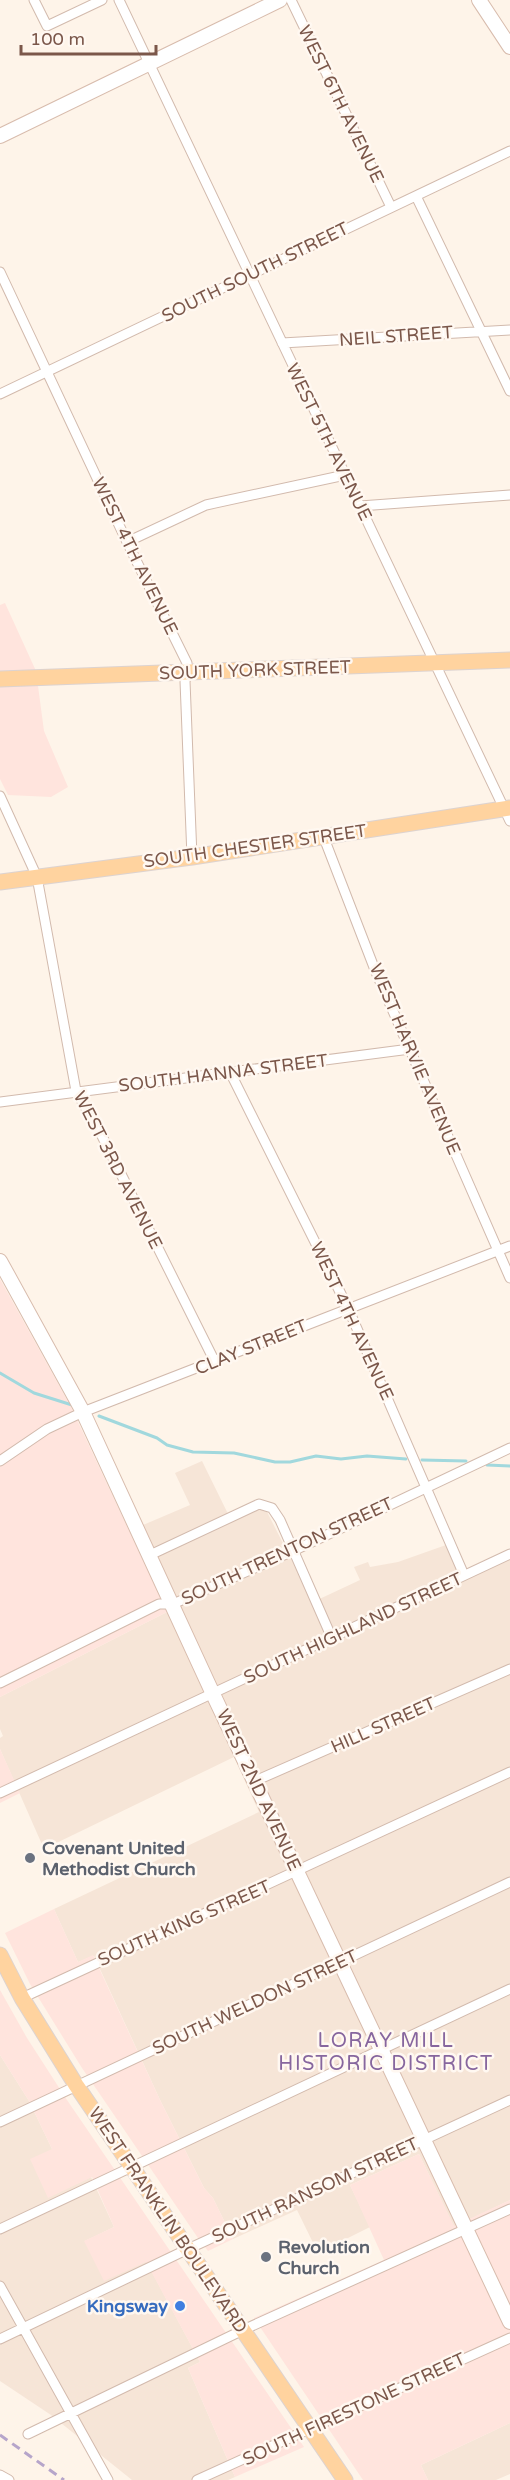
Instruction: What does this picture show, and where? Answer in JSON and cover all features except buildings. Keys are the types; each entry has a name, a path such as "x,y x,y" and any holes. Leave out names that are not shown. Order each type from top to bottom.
{"main road":[{"name":"SOUTH YORK STREET","path":"0,679 510,660"},
{"name":"SOUTH CHESTER STREET","path":"0,882 508,813"},
{"name":"WEST FRANKLIN BOULEVARD","path":"0,1955 22,1998 76,2085 345,2480"}],"street":[{"path":"34,0 46,26 102,0"},
{"name":"WEST 5TH AVENUE","path":"119,0 508,813"},
{"path":"0,136 280,0"},
{"name":"WEST 6TH AVENUE","path":"291,0 391,207"},
{"path":"479,0 510,47"},
{"name":"SOUTH SOUTH STREET","path":"0,394 510,151"},
{"path":"416,196 510,391"},
{"name":"WEST 4TH AVENUE","path":"0,272 127,542 187,663 188,673 185,681 192,857"},
{"name":"NEIL STREET","path":"282,343 510,330"},
{"path":"127,542 206,505 345,475"},
{"path":"360,506 510,495"},
{"name":"WEST 3RD AVENUE","path":"0,796 37,877 76,1091 102,1136 214,1362"},
{"name":"WEST HARVIE AVENUE","path":"324,838 375,969 510,1278"},
{"name":"SOUTH HANNA STREET","path":"0,1102 410,1049"},
{"name":"WEST 4TH AVENUE","path":"230,1072 348,1308 464,1575"},
{"name":"CLAY STREET","path":"0,1461 39,1434 83,1412 510,1246"},
{"name":"WEST 2ND AVENUE","path":"0,1261 83,1412 213,1694 510,2322"},
{"name":"SOUTH TRENTON STREET","path":"0,1683 159,1604 173,1604 293,1551 510,1448"},
{"path":"150,1555 259,1504 272,1508 280,1520 331,1636"},
{"name":"SOUTH HIGHLAND STREET","path":"0,1793 510,1554"},
{"name":"HILL STREET","path":"255,1781 510,1669"},
{"name":"SOUTH KING STREET","path":"22,1998 510,1772"},
{"name":"SOUTH WELDON STREET","path":"0,2122 510,1882"},
{"path":"0,2229 510,1989"},
{"name":"SOUTH RANSOM STREET","path":"0,2339 510,2100"},
{"path":"28,2434 243,2330 510,2209"},
{"path":"0,2286 108,2480"},
{"name":"SOUTH FIRESTONE STREET","path":"197,2480 510,2338"},
{"path":"0,2475 9,2480"}],"shaded area":[{"path":"5,603 36,671 44,731 68,787 51,797 8,795 0,779 0,605"},
{"path":"0,1279 71,1407 167,1612 0,1697"},
{"path":"202,1461 231,1520 265,1508 313,1602 360,1580 354,1567 368,1562 370,1567 398,1562 446,1545 463,1581 510,1559 510,2200 454,2227 419,2154 350,2185 370,2227 318,2253 297,2210 233,2239 213,2198 204,2188 161,2102 94,1956 78,1962 54,1909 259,1812 234,1757 44,1849 0,1749 0,1738 3,1736 0,1729 0,1697 167,1612 129,1531 190,1505 175,1473"},
{"path":"0,1749 20,1793 0,1803"},
{"path":"54,1909 78,1962 93,1955 161,2102 204,2188 213,2198 233,2239 208,2251 82,2068 30,1984 5,1933"},
{"path":"0,1990 27,2038 67,2100 304,2447 235,2477 188,2368 200,2362 146,2262 104,2281 84,2241 114,2227 92,2177 48,2198 30,2159 52,2149 29,2101 0,2055"},
{"path":"0,2055 29,2101 52,2149 48,2197 91,2177 114,2227 85,2241 146,2261 200,2362 188,2368 235,2477 228,2480 132,2480 51,2415 0,2381"},
{"path":"419,2154 454,2226 510,2200 510,2423 421,2465 428,2480 363,2480 254,2318 384,2260 350,2185"},
{"path":"510,2423 510,2474 496,2480 428,2480 421,2465"}],"waterway":[{"path":"0,1373 34,1393 72,1405"},
{"path":"99,1416 157,1438 167,1445 193,1452 234,1453 275,1462 290,1462 316,1456 341,1459 367,1456 406,1459"},
{"path":"422,1460 466,1461"},
{"path":"487,1465 510,1466"}],"railway":[{"path":"0,2435 64,2480"}],"place":[{"name":"Covenant United Methodist Church","path":"30,1858"},
{"name":"Revolution Church","path":"266,2257"},
{"name":"Kingsway","path":"180,2306"}],"district":[{"name":"LORAY MILL HISTORIC DISTRICT","path":"386,2052"}]}
